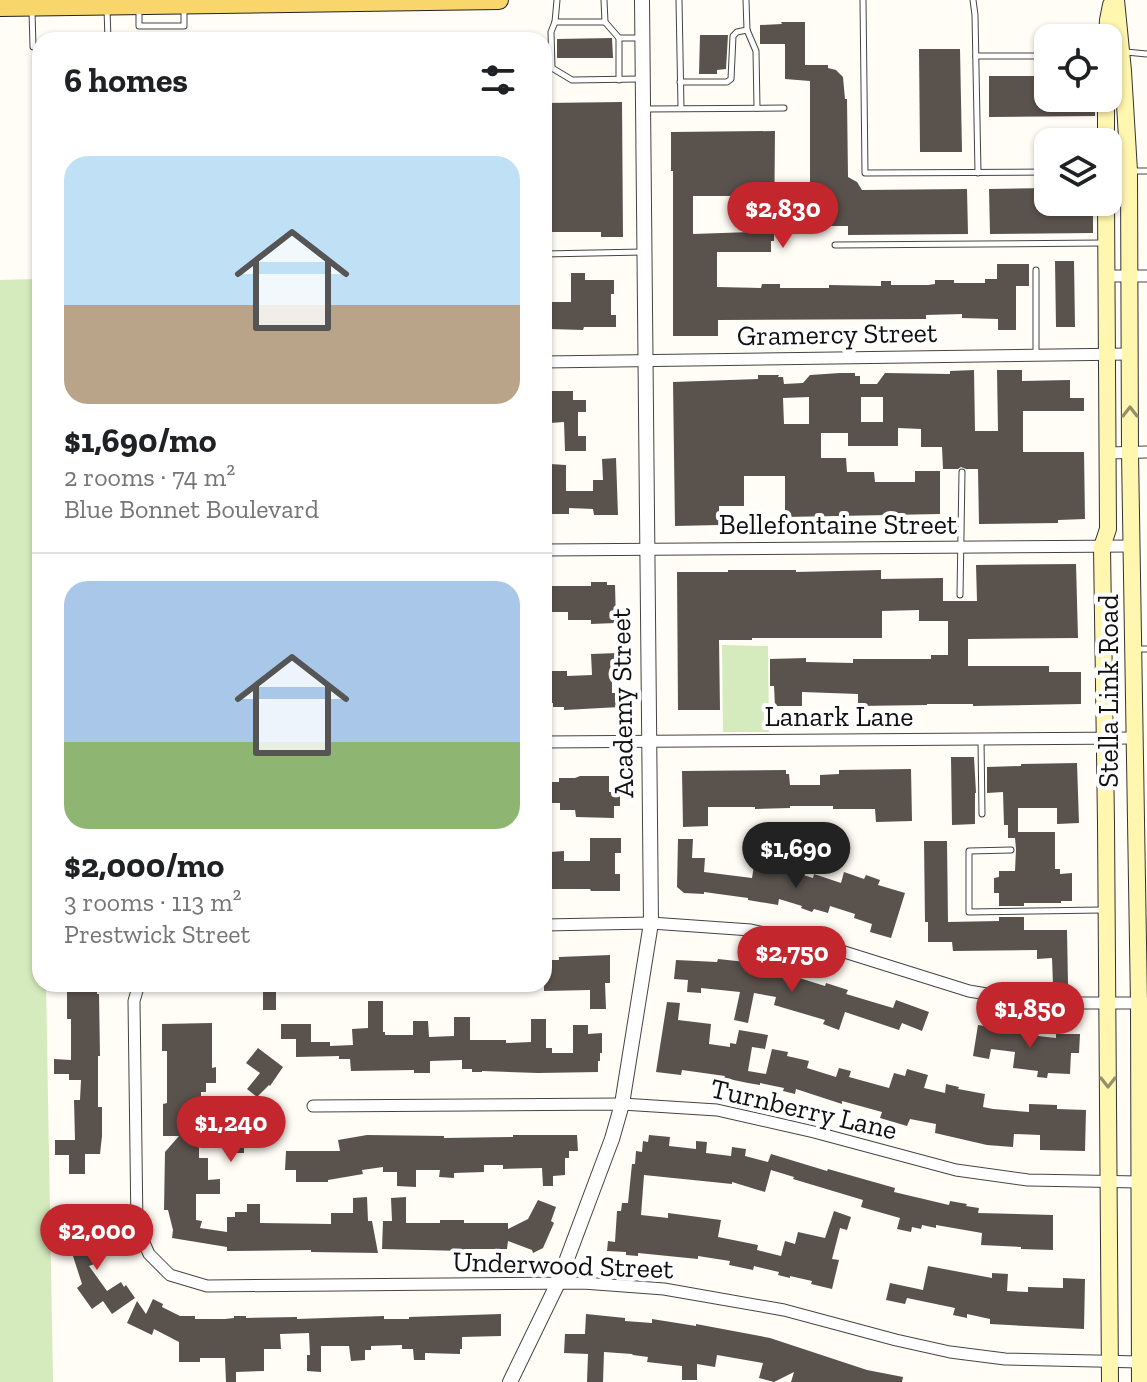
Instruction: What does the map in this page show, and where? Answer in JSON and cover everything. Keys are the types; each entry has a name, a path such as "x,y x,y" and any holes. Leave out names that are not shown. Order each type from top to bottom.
{"main road":[{"path":"0,7 32,3 139,5 499,0"},
{"name":"Stella Link Road","path":"1108,24 1114,0"},
{"name":"Stella Link Road","path":"1114,0 1117,24"},
{"name":"Stella Link Road","path":"1122,67 1129,171 1130,354 1139,452 1133,546 1141,649 1135,738 1136,910 1143,1004 1144,1182 1140,1382"},
{"path":"1122,171 1129,171"},
{"name":"Stella Link Road","path":"1106,216 1108,529 1102,547 1110,1382"},
{"path":"1106,823 1136,823"},
{"path":"1107,856 1136,856"},
{"path":"1107,910 1136,910"}],"street":[{"name":"Academy Street","path":"510,1382 558,1283 601,1170 622,1104 651,923 642,0"},
{"path":"1107,276 1147,276"},
{"name":"Gramercy Street","path":"552,362 1130,354"},
{"path":"1108,453 1139,452"},
{"name":"Bellefontaine Street","path":"552,550 1133,546"},
{"name":"Lanark Lane","path":"552,742 1135,738"},
{"path":"552,925 651,923 751,930 838,950 969,991 1040,1003 1143,1004"},
{"name":"Underwood Street","path":"137,992 134,1001 137,1227 149,1254 170,1275 207,1286 583,1283 664,1289 784,1310 950,1352 1005,1359 1140,1362"},
{"name":"Turnberry Lane","path":"313,1106 622,1104 717,1110 956,1170 1028,1180 1144,1182"}],"lane":[{"path":"551,32 557,0"},
{"path":"604,0 605,22 619,38 619,80"},
{"path":"679,0 681,108"},
{"path":"746,0 747,30 756,51 757,108"},
{"path":"863,0 865,173 1034,172"},
{"path":"973,0 978,173"},
{"path":"32,3 33,32"},
{"path":"107,5 108,32"},
{"path":"555,22 605,22"},
{"path":"680,82 727,82 731,79 733,36 747,30"},
{"path":"619,38 643,38"},
{"path":"1122,52 1147,54"},
{"path":"976,56 1034,56"},
{"path":"552,68 572,80 644,79"},
{"path":"643,109 784,108"},
{"path":"1129,171 1147,171"},
{"path":"835,245 1107,243"},
{"path":"552,254 644,252"},
{"path":"1036,270 1036,355"},
{"path":"960,595 962,472"},
{"path":"981,739 982,814"},
{"path":"1011,850 969,851 969,912 1107,910"}],"green space":[{"path":"32,279 32,992 46,992 53,1382 0,1382 0,280"},
{"path":"722,645 768,646 769,732 723,732"}],"building":[{"path":"805,22 805,65 828,65 843,77 847,99 848,177 857,182 862,190 967,189 968,234 848,235 848,226 810,226 810,81 785,79 785,44 760,44 760,25"},
{"path":"700,35 728,35 726,69 717,70 717,74 699,74"},
{"path":"612,38 613,58 557,58 557,39"},
{"path":"919,49 960,49 962,152 920,152"},
{"path":"989,76 1034,76 1034,112 1095,112 1095,116 989,117"},
{"path":"622,102 623,237 601,237 601,232 552,232 552,103"},
{"path":"775,131 774,241 771,241 771,252 717,252 717,287 761,288 762,284 780,284 780,288 829,288 829,285 881,286 881,281 891,281 891,285 928,285 935,284 935,280 985,283 985,279 997,279 997,264 1029,264 1029,286 1016,286 1016,330 998,330 998,319 962,318 962,314 926,315 926,319 718,320 718,336 673,336 671,132","holes":["693,196 751,196 751,232 693,234"]},
{"path":"1034,188 1034,216 1093,216 1093,233 990,234 989,189"},
{"path":"1055,261 1074,261 1075,327 1056,327"},
{"path":"571,273 585,273 585,280 614,280 611,315 616,315 616,327 552,329 552,302 571,302"},
{"path":"974,370 975,431 998,431 997,370 1022,370 1022,381 1070,380 1070,398 1084,398 1084,411 1023,411 1023,452 1084,452 1085,519 1058,520 1058,523 979,524 978,469 943,469 942,447 921,447 921,429 898,428 898,446 848,446 848,433 821,433 821,458 846,458 847,472 874,472 875,482 915,482 915,471 940,471 940,514 785,517 785,476 744,476 744,506 719,506 719,525 675,526 673,382 758,379 758,375 779,375 783,377 784,384 803,383 810,375 855,373 855,376 860,376 860,384 877,384 885,373 950,374 950,371","holes":["809,397 809,424 784,424 783,398","861,397 883,397 883,422 861,422"]},
{"path":"552,391 573,391 573,400 586,400 586,412 578,412 578,436 586,436 586,451 565,451 564,422 552,423"},
{"path":"616,458 618,515 594,515 593,509 569,508 569,514 552,514 552,464 566,465 566,491 593,491 593,480 603,480 602,459"},
{"path":"1076,564 1078,638 968,639 968,666 1049,666 1049,672 1081,672 1081,704 858,706 858,694 802,692 802,706 775,706 774,686 770,686 770,659 806,658 806,662 853,663 853,659 931,659 931,655 948,655 948,621 919,621 919,610 882,611 882,638 719,640 720,710 678,710 677,572 881,570 881,579 943,578 943,601 977,601 976,565"},
{"path":"591,582 615,585 616,623 591,624 591,620 568,620 568,612 552,612 552,586 591,586"},
{"path":"618,653 618,667 612,667 612,693 620,693 620,707 564,710 564,707 553,707 552,671 567,671 567,676 592,675 591,654"},
{"path":"951,757 974,757 975,824 952,825"},
{"path":"1077,763 1079,823 1057,824 1057,808 1018,808 1018,832 1055,832 1055,869 1060,869 1060,874 1072,873 1072,901 999,906 999,893 994,893 994,878 999,877 999,871 1015,871 1016,849 1015,838 1008,838 1008,825 1004,825 1003,792 987,793 987,767"},
{"path":"911,769 912,821 876,822 875,809 833,809 833,806 708,807 708,826 683,827 682,771 786,770 790,785 820,785 820,775 839,774 839,770"},
{"path":"609,776 609,792 620,792 620,806 614,806 614,818 576,817 575,810 560,810 560,803 552,803 552,782 559,782 559,778"},
{"path":"590,838 621,838 621,853 615,853 615,874 620,874 620,891 552,889 552,852 564,851 564,861 590,861"},
{"path":"678,839 693,839 692,858 705,858 704,872 752,878 754,866 813,878 814,874 841,883 844,872 864,879 866,875 880,880 878,885 905,893 891,938 870,932 872,924 854,918 855,914 830,906 828,913 814,909 812,912 779,899 778,905 704,892 684,893 677,887"},
{"path":"924,841 947,841 948,922 1024,917 1024,930 1067,930 1068,984 1053,985 1052,958 1037,959 1037,950 953,951 952,942 928,942"},
{"path":"610,955 610,983 605,983 606,1009 590,1009 590,990 552,991 552,960 559,960 559,957"},
{"path":"718,959 765,964 764,969 794,974 825,986 826,983 848,990 846,994 893,1008 896,1000 929,1012 922,1031 902,1023 899,1030 845,1012 839,1030 823,1024 825,1020 774,1005 776,997 754,993 748,1023 734,1020 740,992 701,988 701,993 687,992 688,980 674,979 676,960 717,962"},
{"path":"67,992 99,994 98,1107 102,1107 102,1136 100,1154 85,1154 85,1174 69,1174 69,1155 55,1155 55,1140 75,1140 74,1100 80,1100 81,1080 69,1080 69,1074 54,1074 54,1059 71,1060 71,1019 67,1019"},
{"path":"263,992 276,992 276,1010 263,1010"},
{"path":"368,1001 383,1001 385,1035 413,1035 413,1021 428,1021 429,1037 454,1036 454,1017 470,1017 470,1040 531,1042 531,1019 546,1019 546,1048 552,1048 552,1053 573,1053 573,1025 588,1025 588,1034 602,1033 598,1072 472,1072 472,1069 462,1069 462,1060 430,1061 430,1073 414,1073 414,1070 351,1071 350,1059 339,1059 339,1056 296,1057 296,1039 281,1039 281,1024 311,1024 311,1042 330,1042 330,1046 353,1045 352,1029 368,1028"},
{"path":"667,1002 680,1003 678,1020 711,1024 709,1044 730,1047 730,1043 736,1044 739,1030 768,1035 765,1049 752,1047 748,1071 766,1074 772,1049 809,1061 807,1068 836,1077 839,1068 851,1071 849,1077 889,1088 894,1073 905,1076 907,1069 928,1075 924,1088 945,1093 946,1084 985,1094 983,1107 993,1109 1029,1112 1029,1104 1086,1110 1085,1151 1040,1150 1040,1135 1014,1134 1013,1147 987,1145 935,1133 936,1124 910,1119 907,1126 880,1118 882,1112 842,1101 842,1104 796,1089 795,1094 783,1091 784,1088 682,1070 681,1075 656,1072"},
{"path":"212,1023 212,1068 216,1067 216,1083 206,1083 206,1092 201,1092 201,1123 227,1123 227,1105 242,1105 242,1127 263,1126 271,1141 244,1142 244,1153 227,1153 227,1135 199,1136 199,1158 208,1158 208,1180 220,1179 220,1194 196,1194 196,1220 202,1221 200,1228 227,1232 227,1217 235,1217 235,1212 247,1212 247,1204 260,1204 260,1223 331,1224 331,1213 353,1213 353,1198 367,1197 368,1221 372,1221 378,1253 227,1251 227,1247 172,1238 168,1210 164,1210 165,1152 179,1136 163,1136 163,1104 167,1103 167,1051 162,1051 162,1024"},
{"path":"978,1025 1005,1029 1004,1032 1056,1038 1056,1034 1080,1034 1079,1053 1071,1053 1070,1074 1048,1073 1047,1078 1037,1077 1038,1071 1013,1068 1015,1052 991,1049 989,1059 973,1056"},
{"path":"258,1048 283,1067 270,1086 257,1097 247,1089 260,1073 246,1063"},
{"path":"367,1135 444,1138 577,1135 578,1151 569,1151 569,1158 565,1158 565,1175 553,1176 553,1186 543,1186 542,1168 503,1169 503,1165 484,1165 484,1172 454,1173 454,1178 439,1177 440,1170 416,1170 416,1187 397,1186 397,1172 383,1172 383,1167 362,1170 363,1174 328,1182 296,1182 296,1170 285,1170 286,1151 340,1151 338,1140"},
{"path":"649,1135 670,1137 669,1146 696,1149 696,1141 707,1142 706,1153 731,1156 732,1147 746,1149 745,1156 768,1162 771,1154 895,1188 894,1192 949,1205 950,1201 967,1204 979,1208 978,1213 1053,1215 1053,1250 981,1245 982,1233 936,1225 936,1228 922,1225 921,1229 912,1227 911,1232 897,1229 900,1218 861,1207 863,1200 771,1170 765,1192 732,1182 644,1175 641,1215 668,1218 668,1213 721,1220 718,1237 758,1245 757,1250 781,1256 785,1241 795,1244 798,1232 825,1238 834,1211 851,1217 847,1230 840,1228 832,1259 839,1260 832,1289 754,1266 753,1270 729,1265 730,1261 698,1256 698,1259 638,1253 638,1256 607,1251 608,1241 615,1242 617,1211 621,1211 622,1203 628,1203 636,1151 642,1152 643,1141 648,1142"},
{"path":"406,1197 406,1223 464,1220 464,1223 508,1223 508,1229 528,1219 538,1200 556,1207 551,1221 554,1223 543,1248 533,1253 508,1241 507,1249 382,1249 383,1221 392,1221 391,1198"},
{"path":"100,1224 106,1252 98,1255 100,1262 89,1266 107,1291 121,1282 135,1298 112,1314 103,1301 92,1309 77,1288 82,1284 72,1253 75,1252 71,1240 88,1234 86,1229"},
{"path":"928,1266 992,1278 992,1273 1008,1274 1007,1291 1028,1292 1028,1287 1063,1288 1063,1278 1085,1279 1084,1329 990,1324 990,1319 967,1314 967,1318 953,1315 955,1308 907,1298 905,1304 886,1300 890,1283 923,1290"},
{"path":"153,1299 180,1316 195,1316 195,1319 384,1316 384,1319 409,1319 501,1314 501,1336 462,1337 460,1354 425,1353 425,1360 414,1360 413,1349 402,1349 402,1345 371,1346 371,1350 365,1350 365,1360 351,1361 349,1346 321,1346 321,1372 307,1371 309,1333 280,1334 281,1349 264,1349 264,1371 236,1372 236,1382 226,1382 225,1358 179,1362 179,1342 154,1329 152,1335 127,1323 137,1301 146,1314"},
{"path":"586,1314 625,1318 625,1321 652,1323 652,1319 696,1324 770,1338 867,1370 903,1377 902,1382 791,1382 794,1372 774,1382 759,1378 763,1363 717,1355 715,1367 697,1364 697,1380 682,1380 682,1366 647,1362 648,1357 632,1354 604,1352 603,1382 587,1382 588,1354 564,1353 565,1334 585,1334"}]}
